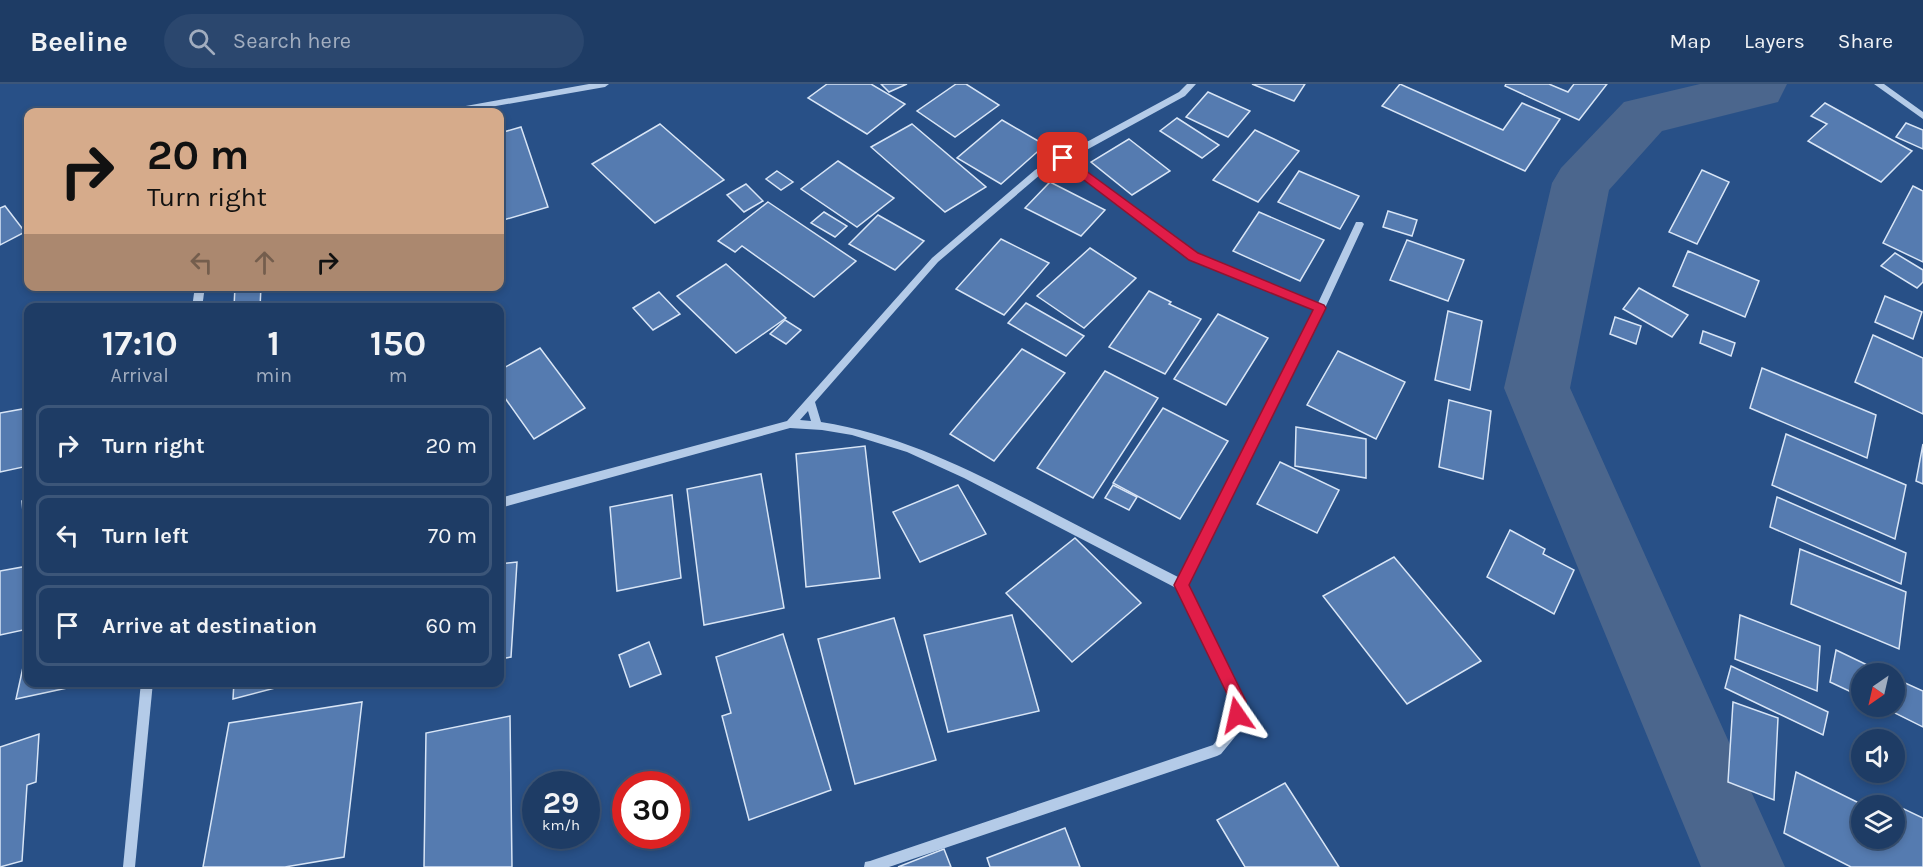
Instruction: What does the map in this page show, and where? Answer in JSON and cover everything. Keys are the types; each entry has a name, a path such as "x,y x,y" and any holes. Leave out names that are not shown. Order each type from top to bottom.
{"street":[{"path":"471,108 605,84"},
{"path":"790,424 935,260 1038,172 1182,94 1192,84"},
{"path":"1878,84 1923,116"},
{"path":"1063,158 1194,257 1320,308"},
{"path":"1182,585 1320,308 1359,224"},
{"path":"810,401 817,424"},
{"path":"504,502 790,424 817,424 870,433 930,455 1182,585 1239,701 1235,728 1217,750 870,867"},
{"path":"129,867 147,687"}],"building":[{"path":"827,84 871,84 905,104 867,134 808,98"},
{"path":"881,84 907,84 889,92"},
{"path":"956,84 966,84 999,105 955,137 917,111"},
{"path":"1252,84 1305,84 1294,101"},
{"path":"1400,84 1503,130 1522,103 1560,119 1525,171 1382,106"},
{"path":"1506,84 1549,84 1568,92 1574,84 1607,84 1579,120 1505,86"},
{"path":"1208,92 1250,111 1228,137 1186,117"},
{"path":"1825,103 1912,151 1881,182 1808,141 1827,124 1811,116"},
{"path":"1177,118 1219,145 1202,158 1160,131"},
{"path":"1002,120 1045,145 1001,184 957,158"},
{"path":"1906,123 1923,130 1923,149 1896,137"},
{"path":"660,124 724,180 655,223 592,164"},
{"path":"912,124 986,187 945,212 871,147"},
{"path":"521,127 548,207 504,220 504,132"},
{"path":"1255,130 1299,151 1258,202 1213,180"},
{"path":"1129,139 1170,171 1132,195 1091,162"},
{"path":"838,161 894,198 857,227 801,189"},
{"path":"1702,170 1729,182 1697,244 1669,232"},
{"path":"777,171 793,182 781,190 766,179"},
{"path":"1299,171 1359,196 1340,229 1278,202"},
{"path":"1050,182 1105,210 1081,236 1025,208"},
{"path":"746,184 763,201 744,212 727,195"},
{"path":"1913,186 1923,191 1923,262 1883,243"},
{"path":"768,202 856,261 814,297 742,246 735,252 718,241"},
{"path":"5,206 24,233 0,245 0,208"},
{"path":"1388,211 1417,220 1412,236 1383,227"},
{"path":"824,212 847,226 835,237 811,223"},
{"path":"1259,212 1324,240 1300,281 1233,251"},
{"path":"878,215 924,241 895,270 849,244"},
{"path":"1001,239 1049,263 1004,315 956,289"},
{"path":"1407,240 1464,260 1448,301 1390,280"},
{"path":"1090,248 1136,278 1084,328 1037,296"},
{"path":"1688,251 1759,281 1745,317 1673,286"},
{"path":"1895,253 1923,270 1923,282 1917,288 1881,266"},
{"path":"726,264 786,318 736,353 677,296"},
{"path":"1639,288 1688,315 1672,337 1623,309"},
{"path":"235,291 261,291 260,303 234,303"},
{"path":"1149,291 1171,302 1169,304 1201,319 1165,374 1109,347"},
{"path":"659,292 680,314 653,330 633,308"},
{"path":"1885,296 1922,312 1913,339 1875,322"},
{"path":"1026,303 1084,336 1066,356 1008,323"},
{"path":"1448,311 1482,321 1470,390 1435,380"},
{"path":"1218,314 1268,338 1226,405 1174,379"},
{"path":"1615,317 1641,326 1636,344 1610,334"},
{"path":"785,320 801,330 786,344 770,334"},
{"path":"1703,331 1735,343 1731,356 1700,343"},
{"path":"1873,335 1923,358 1923,414 1855,382"},
{"path":"540,348 585,408 534,439 504,397 504,368"},
{"path":"1022,349 1065,373 994,461 950,434"},
{"path":"1338,351 1405,382 1376,439 1307,405"},
{"path":"1762,368 1876,415 1867,458 1750,408"},
{"path":"1105,371 1158,398 1093,498 1037,468"},
{"path":"1449,400 1491,411 1483,479 1439,467"},
{"path":"1163,408 1228,441 1180,519 1113,483"},
{"path":"24,409 24,467 0,472 0,413"},
{"path":"1296,427 1366,439 1366,478 1295,466"},
{"path":"1786,434 1906,485 1895,539 1772,485"},
{"path":"1923,444 1923,484 1916,481"},
{"path":"865,446 880,578 806,587 796,454"},
{"path":"1280,462 1339,490 1317,533 1257,504"},
{"path":"761,474 784,608 704,625 687,489"},
{"path":"958,485 986,534 920,562 893,512"},
{"path":"1113,485 1137,497 1129,510 1105,498"},
{"path":"672,495 681,578 617,591 610,507"},
{"path":"1777,497 1906,553 1901,584 1770,527"},
{"path":"24,500 24,523 22,501"},
{"path":"1510,530 1545,549 1543,554 1574,570 1554,614 1487,577"},
{"path":"1075,538 1141,603 1072,662 1006,593"},
{"path":"1800,549 1906,592 1899,649 1791,604"},
{"path":"1394,557 1481,661 1407,704 1323,596"},
{"path":"517,562 511,657 504,658 504,564"},
{"path":"24,567 24,630 0,635 0,571"},
{"path":"1012,615 1039,711 948,732 924,635"},
{"path":"1740,615 1820,646 1817,691 1735,659"},
{"path":"894,618 936,760 855,784 818,639"},
{"path":"783,634 831,790 749,820 722,716 731,713 716,657"},
{"path":"649,642 661,674 630,687 619,655"},
{"path":"1836,650 1863,663 1851,663 1851,692 1830,682"},
{"path":"24,663 24,687 72,687 16,699"},
{"path":"1731,666 1828,712 1823,735 1725,688"},
{"path":"1905,683 1923,691 1923,727 1903,717 1905,717"},
{"path":"234,687 279,687 233,699"},
{"path":"362,702 344,857 285,867 203,867 229,723"},
{"path":"1733,702 1778,718 1774,800 1728,782"},
{"path":"510,716 512,867 424,867 426,733"},
{"path":"39,734 36,782 27,785 22,861 0,867 0,747"},
{"path":"1796,772 1851,799 1851,849 1905,849 1905,809 1923,818 1923,867 1851,867 1784,833"},
{"path":"1285,783 1339,867 1245,867 1217,820"},
{"path":"1065,828 1080,867 990,867 987,858"},
{"path":"944,849 951,867 898,867"}],"waterway":[{"path":"1743,867 1537,388 1581,183 1644,116 1759,89 1760,84"}],"route":[{"path":"1063,158 1194,257 1320,308 1182,585 1239,701 1237,715"}]}
